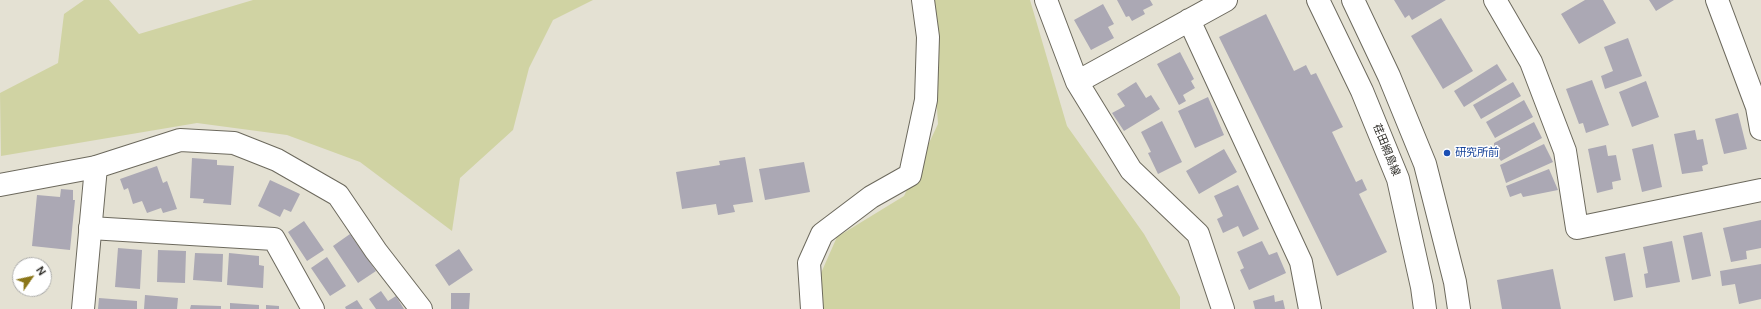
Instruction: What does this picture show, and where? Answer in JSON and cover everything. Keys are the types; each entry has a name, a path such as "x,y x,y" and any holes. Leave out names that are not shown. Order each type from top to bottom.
{"street":[{"path":"812,309 809,263 822,234 871,197 910,175 926,100 928,37 923,0"},
{"path":"1046,0 1077,82 1131,170 1198,234 1223,309"},
{"path":"1077,82 1226,0"},
{"name":"荏田綱島線","path":"1318,0 1362,91 1398,179 1422,287 1425,309"},
{"path":"1353,0 1389,76 1425,164 1455,282 1459,309"},
{"path":"1495,0 1531,62 1565,150 1577,228 1761,190"},
{"path":"1718,0 1757,107 1761,129"},
{"path":"1189,20 1301,262 1310,309"},
{"path":"0,185 96,167 180,140 234,143 278,160 338,195 376,251 421,309"},
{"path":"84,309 96,167"},
{"path":"90,228 274,239 313,309"}],"green space":[{"path":"84,0 109,0 139,34 253,0 593,0 553,20 529,68 513,130 460,178 452,231 360,162 287,135 197,123 1,156 0,93 58,63 64,14"},
{"path":"930,0 1030,0 1067,126 1144,234 1180,297 1180,309 821,309 821,273 837,237 904,196 938,124"}],"building":[{"path":"1117,0 1150,0 1153,5 1143,10 1145,14 1132,21 1129,16 1126,17"},
{"path":"1394,0 1446,0 1412,20 1409,15 1405,18"},
{"path":"1585,0 1603,0 1616,23 1579,44 1561,14"},
{"path":"1649,0 1674,0 1656,11"},
{"path":"1103,4 1114,24 1108,27 1114,38 1091,50 1074,20"},
{"path":"1266,14 1294,71 1306,65 1311,75 1316,73 1343,127 1332,132 1356,182 1362,179 1367,190 1359,194 1387,252 1337,276 1219,37"},
{"path":"1441,18 1473,71 1443,89 1411,36"},
{"path":"1628,38 1642,76 1605,89 1601,76 1613,71 1604,47"},
{"path":"1180,52 1194,79 1191,81 1195,88 1183,95 1186,101 1179,105 1157,64"},
{"path":"1497,64 1507,80 1464,107 1454,91"},
{"path":"1592,80 1609,125 1586,133 1583,123 1579,124 1566,89"},
{"path":"1646,81 1659,117 1632,127 1619,92"},
{"path":"1136,82 1146,98 1151,95 1160,109 1124,131 1112,113 1125,106 1117,94"},
{"path":"1513,82 1521,96 1481,119 1473,105"},
{"path":"1208,97 1224,135 1195,148 1178,111"},
{"path":"1524,100 1533,117 1495,138 1486,122"},
{"path":"1738,113 1747,149 1724,154 1715,119"},
{"path":"1162,121 1182,162 1158,174 1148,153 1151,152 1141,132"},
{"path":"1534,122 1542,138 1501,161 1494,151 1494,143"},
{"path":"1695,130 1697,140 1703,139 1708,164 1702,166 1703,171 1682,174 1674,134"},
{"path":"1544,144 1553,162 1506,183 1500,165"},
{"path":"1653,144 1662,187 1642,192 1632,149"},
{"path":"1606,145 1608,156 1616,155 1621,180 1612,182 1613,189 1597,193 1588,149"},
{"path":"1224,149 1237,172 1199,194 1186,171"},
{"path":"745,157 753,202 733,205 735,212 718,215 716,204 682,209 676,172 720,165 719,161"},
{"path":"192,158 217,160 217,165 234,166 231,205 203,203 204,199 190,198"},
{"path":"804,162 810,192 765,200 759,169"},
{"path":"157,166 163,183 167,181 177,209 163,213 161,208 147,213 142,201 133,204 128,188 124,190 120,179"},
{"path":"1549,169 1558,190 1523,197 1521,193 1510,197 1506,186"},
{"path":"270,180 300,194 291,212 284,209 280,217 258,206"},
{"path":"1238,185 1259,229 1243,237 1238,226 1223,233 1217,219 1223,216 1214,196"},
{"path":"61,189 73,190 73,200 75,200 70,250 32,246 37,195 60,197"},
{"path":"1761,220 1761,248 1746,251 1747,259 1731,262 1723,228"},
{"path":"304,221 324,250 307,261 288,232"},
{"path":"1702,232 1711,276 1692,280 1683,236"},
{"path":"350,234 376,271 358,283 333,246"},
{"path":"1262,241 1269,255 1277,252 1286,273 1249,290 1240,270 1244,268 1237,252"},
{"path":"1672,241 1680,282 1646,288 1644,274 1648,273 1643,247"},
{"path":"118,248 142,250 140,289 115,287"},
{"path":"459,249 473,270 449,286 435,265"},
{"path":"158,250 186,251 185,283 157,282"},
{"path":"195,253 223,254 222,282 193,280"},
{"path":"229,253 259,256 259,265 264,266 263,288 227,285"},
{"path":"1625,253 1633,297 1614,301 1605,257"},
{"path":"327,257 346,286 330,296 311,268"},
{"path":"1761,264 1761,299 1739,304 1735,284 1722,286 1720,271"},
{"path":"1553,269 1561,309 1502,309 1497,280"},
{"path":"381,291 388,301 396,296 404,309 376,309 369,299"},
{"path":"451,293 470,293 469,309 451,309"},
{"path":"145,295 178,298 177,309 144,309"},
{"path":"1274,295 1275,302 1283,300 1285,309 1255,309 1253,301"},
{"path":"99,298 137,301 137,309 98,309"},
{"path":"357,300 363,309 346,309 345,307"},
{"path":"230,303 259,305 259,309 230,309"},
{"path":"191,305 221,306 221,309 190,309"},
{"path":"266,305 279,306 279,309 266,309"}],"place":[{"name":"研究所前","path":"1447,153"}]}
